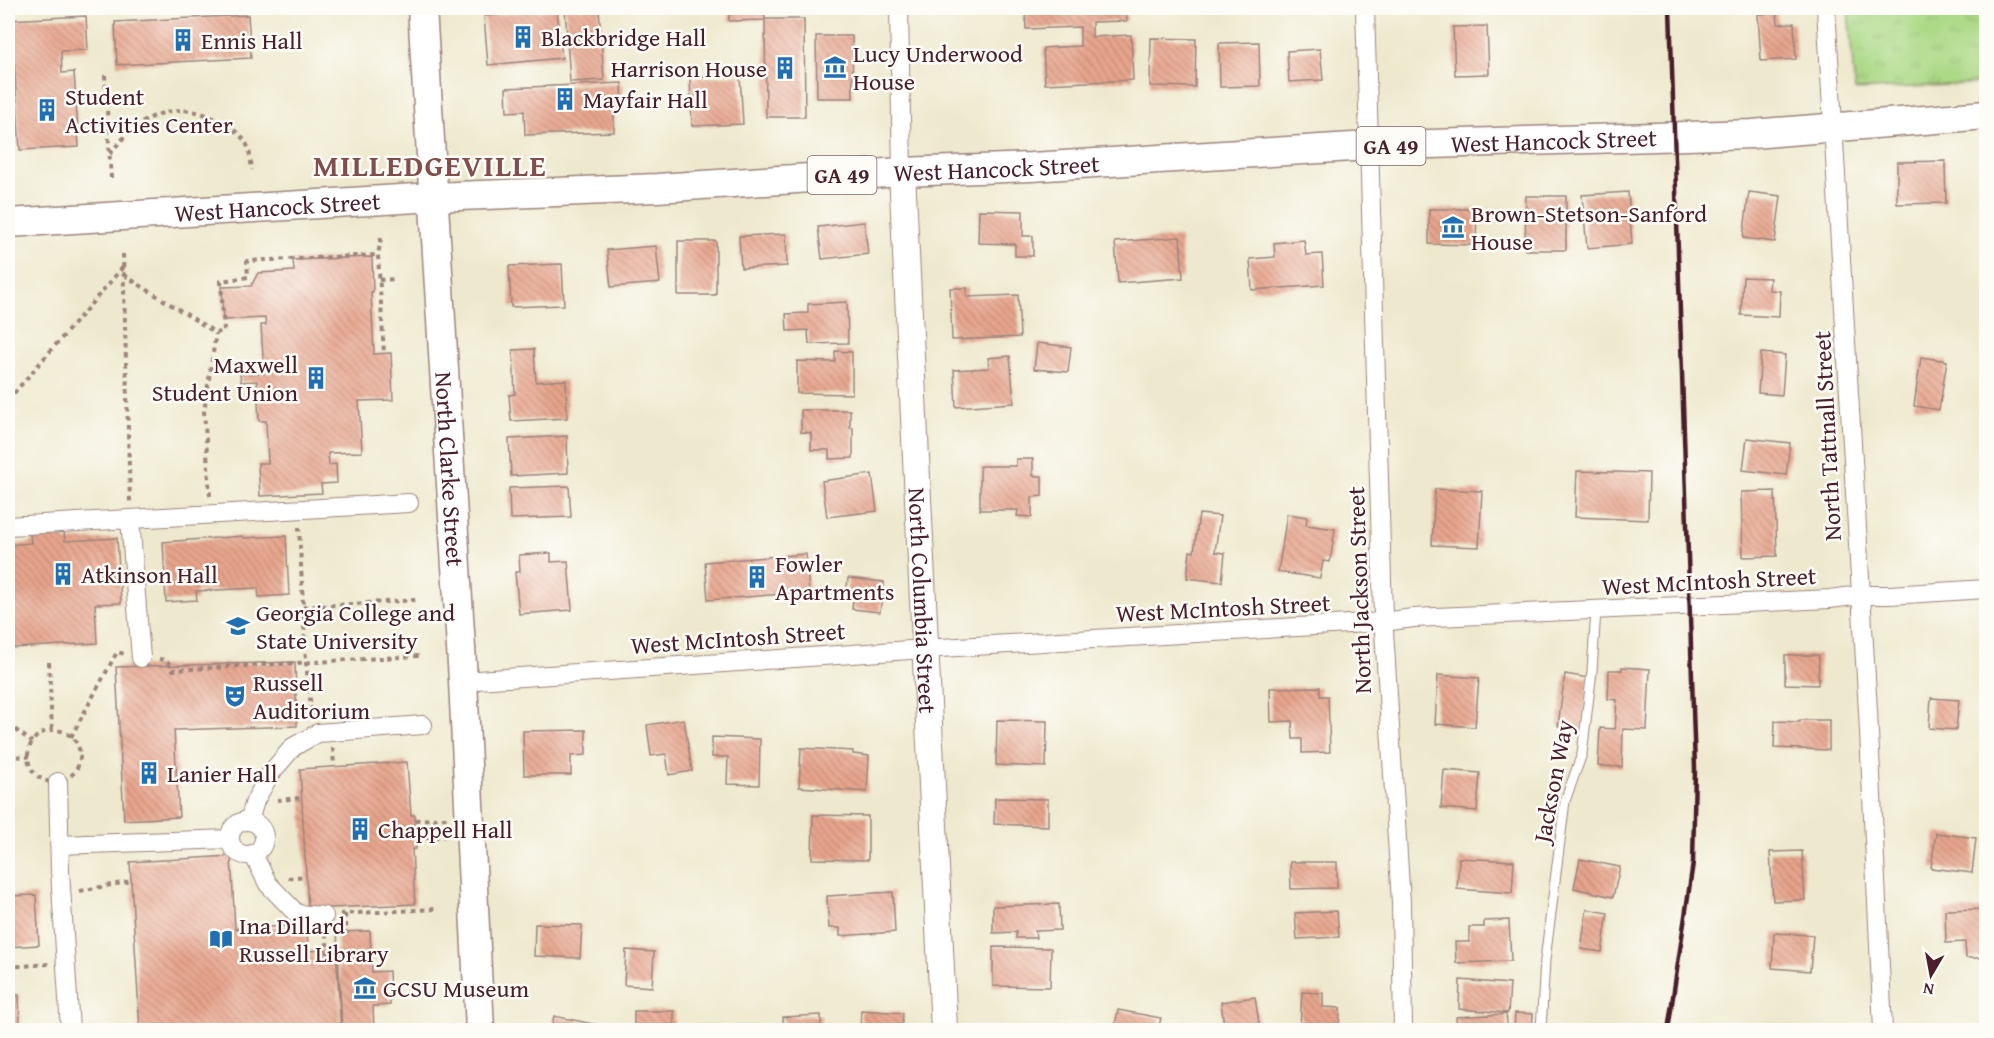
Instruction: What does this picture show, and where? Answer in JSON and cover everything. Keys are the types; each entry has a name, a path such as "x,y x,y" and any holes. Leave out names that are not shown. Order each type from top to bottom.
{"main road":[{"name":"North Clarke Street","path":"422,8 463,681 480,1030"},
{"name":"West Hancock Street","path":"8,223 433,197 657,188 1369,146 1752,134 1986,116"}],"street":[{"path":"899,8 902,172"},
{"name":"North Jackson Street","path":"1365,8 1383,622 1401,903 1403,1030"},
{"name":"North Tattnall Street","path":"1826,8 1868,711 1883,1030"},
{"name":"North Columbia Street","path":"902,172 944,1030"},
{"path":"8,526 409,503"},
{"path":"130,519 141,658"},
{"name":"West McIntosh Street","path":"463,681 924,649 1383,622 1413,618 1830,599 1860,595 1986,589"},
{"path":"249,822 255,801 270,774 293,747 318,733 423,725"},
{"path":"58,782 61,895 70,1030"},
{"path":"249,822 260,827 264,837 261,847 253,854 242,855 233,849 230,839 236,825 249,822"},
{"path":"59,845 230,839"},
{"path":"253,854 268,884 297,914 324,916"}],"lane":[{"name":"Jackson Way","path":"1540,1030 1545,960 1565,801 1582,754 1592,670 1596,610"}],"path":[{"path":"105,75 111,177"},
{"path":"110,154 123,136 140,124 166,111 186,109 209,115 231,128 247,144 252,170"},
{"path":"381,237 378,255 384,353"},
{"path":"123,254 130,519"},
{"path":"124,275 216,333 224,331 221,281 248,277 247,261 378,255"},
{"path":"8,400 123,266"},
{"path":"379,280 395,279"},
{"path":"211,514 204,411 216,333"},
{"path":"298,509 306,663 313,736"},
{"path":"303,607 416,600"},
{"path":"71,737 117,652"},
{"path":"173,670 419,656"},
{"path":"49,662 52,731"},
{"path":"8,724 33,742"},
{"path":"52,731 66,733 80,751 80,760 73,774 58,782 41,778 35,773 28,757 33,742 44,732 52,731"},
{"path":"8,756 28,757"},
{"path":"415,820 430,819"},
{"path":"416,839 431,837"},
{"path":"61,895 132,881"},
{"path":"328,955 324,916 436,909"},
{"path":"345,914 347,934"},
{"path":"8,967 66,963"}],"green space":[{"path":"1869,8 1986,8 1986,83 1855,90 1848,10 1869,10"}],"building":[{"path":"565,8 599,8 604,80 570,82"},
{"path":"729,8 764,8 765,20 729,21"},
{"path":"1025,8 1126,8 1127,21 1092,22 1092,37 1131,35 1133,80 1045,84 1043,48 1080,46 1080,27 1026,29"},
{"name":"Blackbridge Hall","path":"557,9 562,58 488,65 484,16"},
{"path":"1777,13 1778,24 1794,23 1796,59 1761,61 1758,14"},
{"name":"Ennis Hall","path":"248,15 251,58 117,65 115,22"},
{"name":"Student Activities Center","path":"86,16 88,50 61,51 62,73 74,72 79,147 20,150 14,63 8,64 8,20"},
{"name":"Harrison House","path":"765,19 804,19 805,117 766,117"},
{"path":"1487,26 1489,74 1455,75 1453,27"},
{"name":"Lucy Underwood House","path":"816,36 852,36 853,98 817,98"},
{"path":"1151,38 1196,39 1195,87 1150,86"},
{"path":"1259,42 1260,86 1220,87 1219,43"},
{"path":"1320,49 1323,80 1289,82 1287,51"},
{"path":"740,75 743,124 692,126 690,78"},
{"name":"Mayfair Hall","path":"622,83 623,110 614,111 614,132 525,135 524,111 507,112 506,88"},
{"path":"1945,161 1946,203 1897,204 1897,162"},
{"path":"1628,192 1632,244 1587,248 1582,195"},
{"path":"1749,192 1781,196 1775,242 1743,238"},
{"path":"1526,196 1566,196 1566,250 1525,250"},
{"name":"Brown-Stetson-Sanford House","path":"1429,209 1477,209 1476,245 1429,244"},
{"path":"979,210 1023,211 1023,236 1033,236 1033,256 1015,256 1015,244 978,243"},
{"path":"864,222 868,254 822,259 818,227"},
{"path":"786,234 787,266 741,268 739,236"},
{"path":"1180,237 1183,278 1118,283 1115,242"},
{"path":"1304,240 1306,255 1322,254 1324,285 1252,290 1250,259 1275,257 1274,243"},
{"path":"678,241 716,241 716,295 678,295"},
{"path":"656,246 660,283 611,287 607,250"},
{"name":"Maxwell Student Union","path":"372,257 374,354 391,353 393,400 359,401 362,452 328,453 329,465 336,464 337,483 321,484 322,493 260,496 258,463 268,463 266,421 259,421 257,381 241,382 240,374 264,373 261,325 266,325 265,318 223,320 222,287 251,286 258,273 294,271 293,260"},
{"path":"562,264 564,305 511,307 509,266"},
{"path":"1743,277 1770,278 1769,290 1780,291 1779,317 1741,315"},
{"path":"950,288 967,288 967,297 1018,295 1020,337 952,340"},
{"path":"847,302 848,343 809,344 808,330 787,331 786,314 808,313 808,304"},
{"path":"1037,343 1071,347 1068,372 1034,369"},
{"path":"534,349 536,382 566,380 567,418 511,421 509,395 515,394 513,350"},
{"path":"835,351 852,352 852,394 797,393 797,361 835,362"},
{"path":"1761,353 1785,355 1782,395 1758,393"},
{"path":"1010,356 1014,403 956,407 954,370 989,368 988,358"},
{"path":"1921,357 1947,361 1939,410 1914,406"},
{"path":"801,410 850,410 850,428 853,428 853,458 829,459 829,450 811,450 811,433 801,432"},
{"path":"567,436 568,473 511,476 509,439"},
{"path":"1747,438 1790,443 1786,475 1743,470"},
{"path":"1016,459 1033,459 1033,476 1042,476 1042,496 1032,497 1032,517 1017,516 1018,510 980,510 980,466 1016,466"},
{"path":"1577,471 1649,473 1648,520 1575,517"},
{"path":"872,474 877,511 827,517 822,481"},
{"path":"569,486 571,517 510,519 509,488"},
{"path":"1435,489 1482,491 1479,547 1432,545"},
{"path":"1775,491 1777,556 1743,557 1741,492"},
{"path":"1199,514 1220,516 1215,552 1225,553 1222,582 1187,578 1190,551 1194,552"},
{"path":"1287,514 1307,517 1306,525 1335,529 1330,562 1323,561 1320,578 1278,572"},
{"name":"Atkinson Hall","path":"64,531 65,541 117,538 121,603 95,604 97,643 12,648 10,616 8,616 8,545 31,543 30,533"},
{"path":"243,536 243,538 286,536 289,595 259,597 258,588 196,591 197,600 166,602 163,542"},
{"path":"551,553 551,562 568,561 572,610 519,614 515,572 520,572 519,555"},
{"name":"Fowler Apartments","path":"806,554 809,592 708,600 705,562"},
{"path":"848,578 884,582 880,612 852,609 853,599 846,598"},
{"path":"1785,655 1819,655 1818,685 1785,684"},
{"path":"295,662 297,726 174,730 179,817 124,820 116,667"},
{"path":"1622,667 1650,669 1647,730 1623,729 1622,767 1598,766 1600,728 1615,729 1617,700 1608,699 1609,670 1622,670"},
{"path":"1565,674 1589,678 1582,730 1558,726"},
{"path":"1438,675 1479,678 1475,727 1435,724"},
{"path":"1320,687 1320,696 1328,696 1330,752 1302,753 1302,739 1293,739 1292,721 1271,722 1270,688"},
{"path":"1931,698 1959,700 1956,730 1929,728"},
{"path":"684,719 692,771 669,775 666,754 651,756 647,725"},
{"path":"997,720 1047,721 1046,767 996,765"},
{"path":"1800,720 1829,720 1829,750 1774,748 1775,721 1800,722"},
{"path":"586,730 586,755 571,756 571,775 524,775 523,731"},
{"path":"712,737 760,739 759,785 727,784 728,757 712,757"},
{"path":"801,748 853,751 853,754 869,756 867,792 799,787"},
{"name":"Chappell Hall","path":"407,762 411,815 415,815 416,849 412,849 415,904 308,909 300,769"},
{"path":"1444,770 1480,773 1477,811 1441,808"},
{"path":"995,798 1048,799 1048,826 994,824"},
{"path":"813,815 868,816 868,860 812,859"},
{"path":"1936,833 1976,838 1972,873 1931,868"},
{"path":"1802,851 1805,900 1773,901 1770,852"},
{"name":"Ina Dillard Russell Library","path":"231,856 235,929 307,925 308,951 336,949 341,1030 140,1030 130,862"},
{"path":"1459,858 1514,861 1512,893 1457,889"},
{"path":"1580,859 1620,867 1613,897 1574,888"},
{"path":"1290,862 1337,862 1337,888 1291,889"},
{"path":"893,892 895,932 840,936 840,928 829,928 827,896"},
{"path":"36,895 39,945 8,947 8,896"},
{"path":"1059,904 1060,930 1035,931 1036,938 1016,938 1016,932 993,933 993,906"},
{"path":"1587,909 1608,913 1602,952 1581,949"},
{"path":"1986,909 1986,958 1966,958 1965,942 1946,943 1945,910"},
{"path":"1337,911 1339,937 1297,939 1295,913"},
{"path":"1509,920 1511,961 1456,963 1455,942 1469,942 1469,927 1484,927 1484,921"},
{"path":"535,924 582,925 580,958 534,956"},
{"name":"GCSU Museum","path":"370,931 372,972 389,971 390,1005 373,1006 374,1030 342,1030 337,932"},
{"path":"1774,933 1813,935 1810,971 1772,968"},
{"path":"993,947 1051,948 1050,987 993,986"},
{"path":"626,950 654,952 652,987 624,985"},
{"path":"1460,980 1510,984 1508,1013 1459,1009"},
{"path":"1302,992 1323,993 1323,1007 1340,1008 1339,1028 1300,1026"},
{"path":"19,995 20,1030 8,1030 8,996"},
{"path":"1255,997 1260,1030 1219,1030 1219,1027 1224,1026 1221,1002"},
{"path":"861,1010 903,1013 901,1030 860,1030"},
{"path":"1118,1010 1161,1018 1158,1030 1114,1030"},
{"path":"634,1011 674,1011 674,1026 710,1026 710,1030 634,1030"},
{"path":"1515,1013 1533,1014 1532,1030 1514,1030"},
{"path":"1506,1014 1508,1030 1457,1030 1456,1017"},
{"path":"821,1015 821,1030 784,1030 783,1017"},
{"path":"554,1016 603,1026 602,1030 551,1030"},
{"path":"757,1026 757,1030 727,1030 727,1029"}],"railway":[{"path":"1668,1030 1693,863 1695,769 1670,8"}],"place":[{"name":"Blackbridge Hall","path":"523,37"},
{"name":"Ennis Hall","path":"183,40"},
{"name":"Lucy Underwood House","path":"835,67"},
{"name":"Harrison House","path":"785,68"},
{"name":"Mayfair Hall","path":"565,99"},
{"name":"Student Activities Center","path":"47,110"},
{"name":"Brown-Stetson-Sanford House","path":"1453,227"},
{"name":"Maxwell Student Union","path":"316,378"},
{"name":"Atkinson Hall","path":"63,574"},
{"name":"Fowler Apartments","path":"757,577"},
{"name":"Georgia College and State University","path":"238,626"},
{"name":"Russell Auditorium","path":"235,696"},
{"name":"Lanier Hall","path":"149,773"},
{"name":"Chappell Hall","path":"360,829"},
{"name":"Ina Dillard Russell Library","path":"221,939"},
{"name":"GCSU Museum","path":"365,988"}],"district":[{"name":"MILLEDGEVILLE","path":"430,165"}]}
